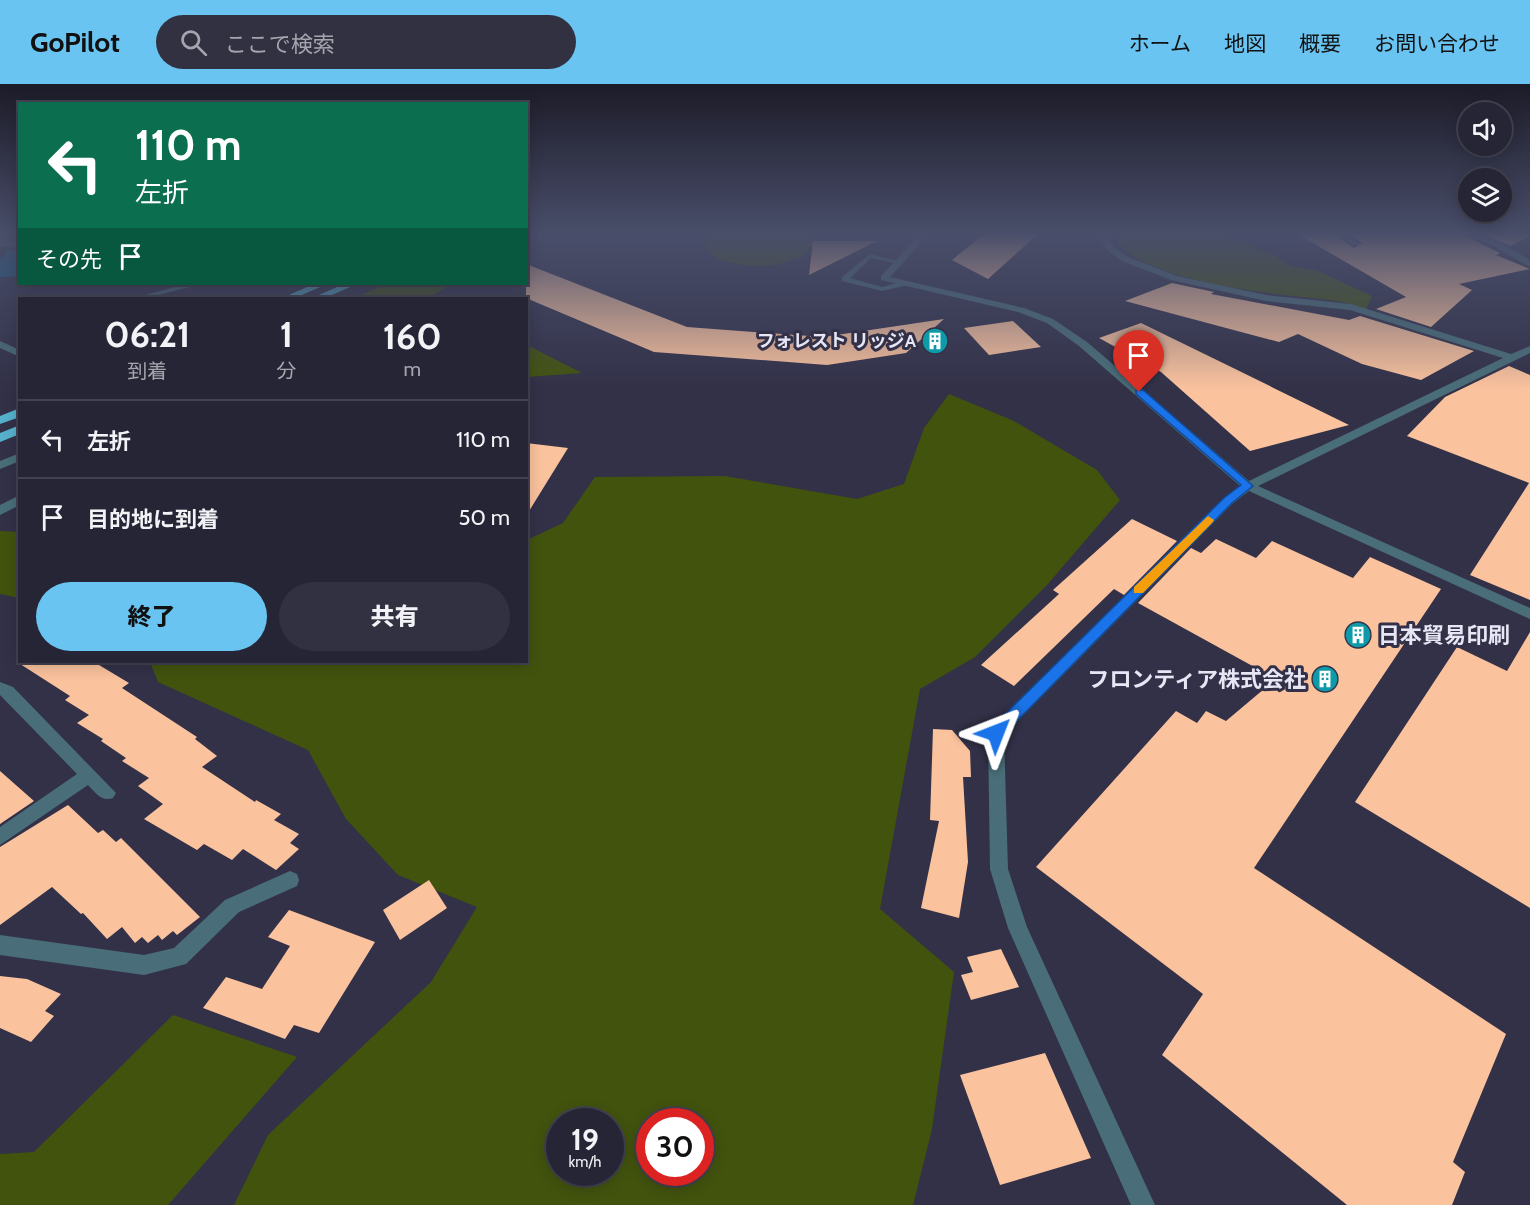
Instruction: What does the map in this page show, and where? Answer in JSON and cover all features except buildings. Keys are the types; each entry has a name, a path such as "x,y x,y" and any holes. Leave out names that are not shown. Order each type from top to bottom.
{"highway":[{"path":"289,297 319,285"},
{"path":"320,297 350,285"},
{"path":"0,420 18,413"},
{"path":"0,438 18,430"}],"street":[{"path":"911,284 1021,310 1050,321 1083,344 1248,486 1530,614"},
{"path":"1203,284 1266,298 1351,307 1512,358"},
{"path":"142,297 192,285"},
{"path":"1,345 18,339"},
{"path":"1,345 18,353"},
{"path":"1143,1205 1018,928 999,869 996,733 1228,501 1248,486 1530,350"},
{"path":"0,465 18,457"},
{"path":"0,511 18,500"},
{"path":"0,688 7,691 107,793"},
{"path":"0,837 89,775"},
{"path":"0,945 144,965 179,957 232,906 290,880"}],"lane":[{"path":"865,284 882,289 900,284"}],"green space":[{"path":"1217,284 1347,284 1372,296 1366,309 1339,301"},
{"path":"386,285 448,285 432,296 434,297 356,297"},
{"path":"528,346 582,373 528,377"},
{"path":"949,394 1014,421 1097,470 1120,500 1047,585 975,657 920,689 880,909 954,972 932,1129 913,1205 234,1205 268,1135 431,982 477,907 398,875 346,819 308,750 158,682 150,663 528,663 528,540 563,523 595,477 725,476 857,499 904,484 924,428"},
{"path":"0,531 18,532 18,598 0,594"},
{"path":"173,1015 297,1057 168,1205 0,1205 0,1154 34,1152"}],"slow traffic":[{"path":"1138,590 1208,520"}],"place":[{"name":"フォレスト リッジA","path":"935,341"},
{"name":"日本貿易印刷","path":"1358,635"},
{"name":"フロンティア株式会社","path":"1325,679"}],"route":[{"path":"996,733 1228,501 1248,486 1139,392"}]}
